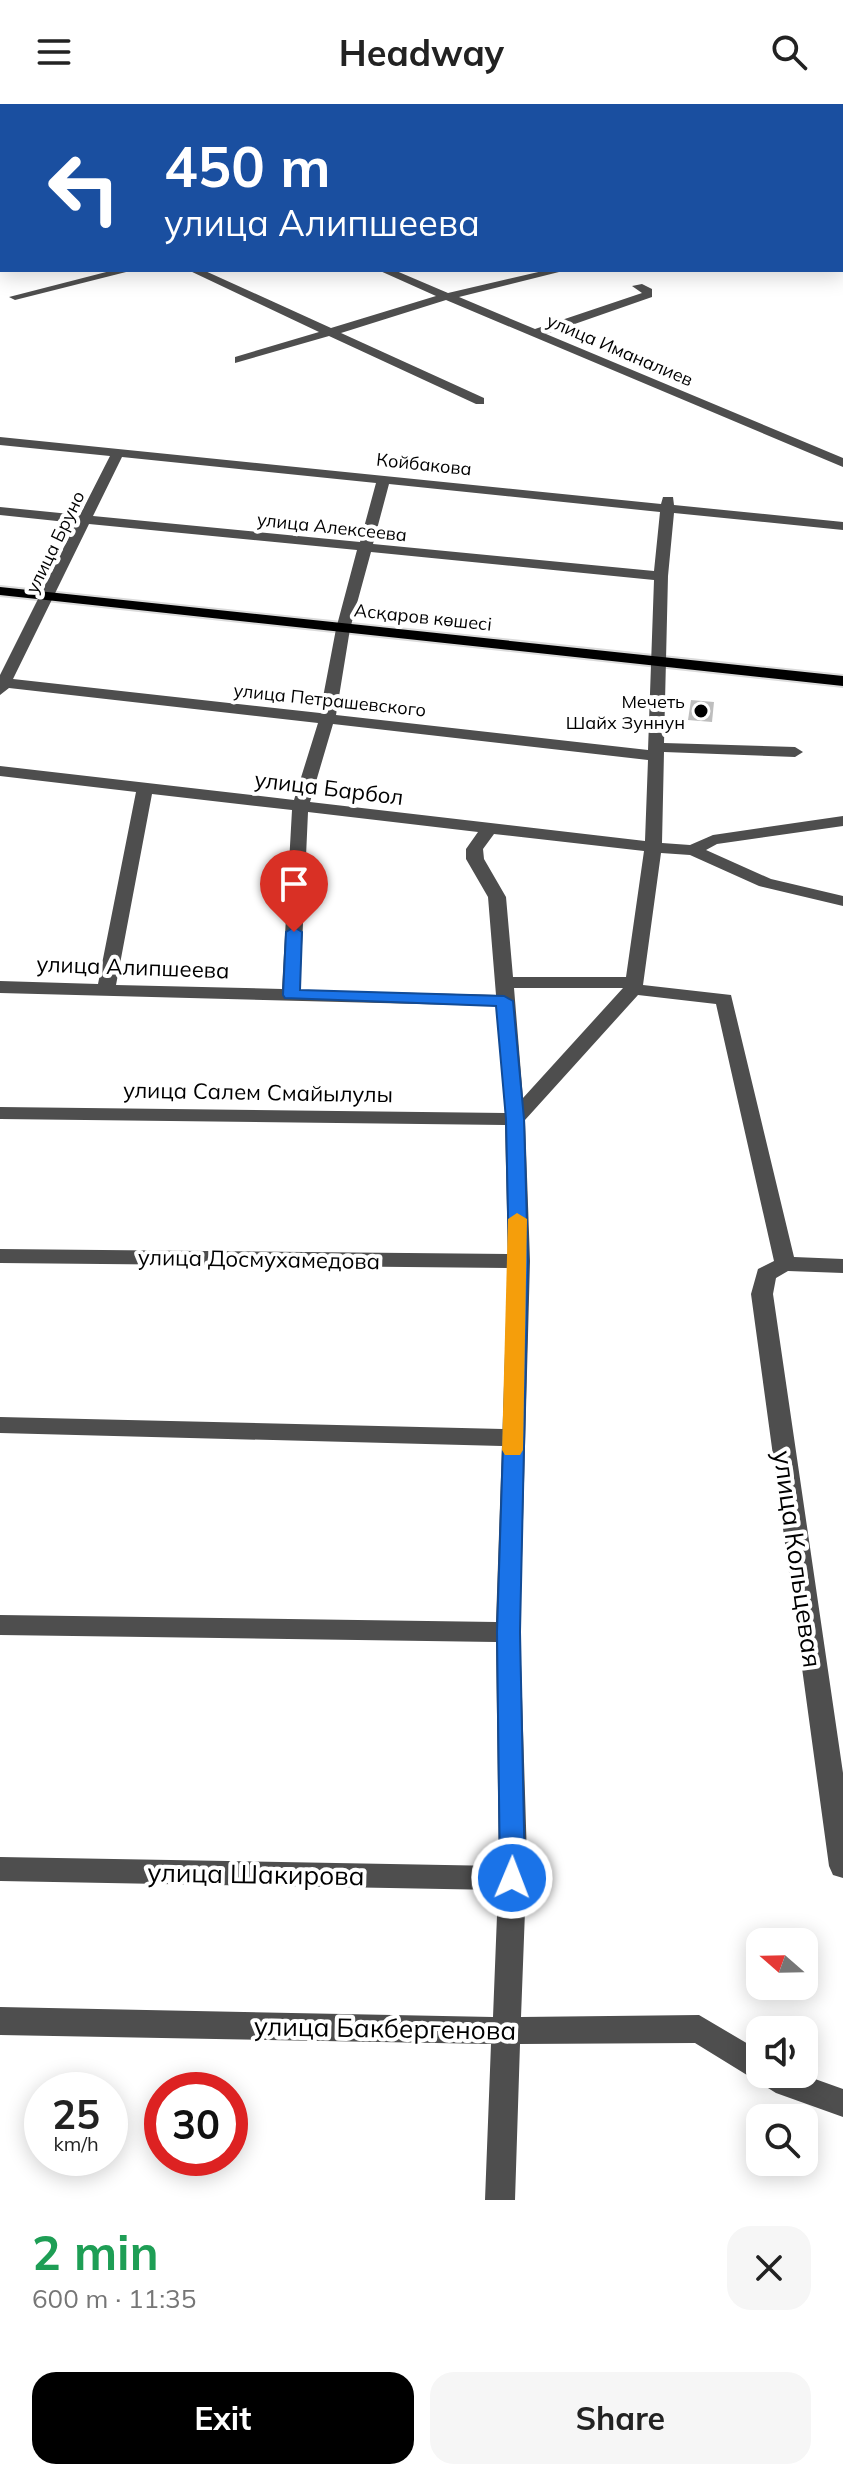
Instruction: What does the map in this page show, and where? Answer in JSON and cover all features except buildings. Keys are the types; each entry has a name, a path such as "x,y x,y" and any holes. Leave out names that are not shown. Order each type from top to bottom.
{"main road":[{"name":"Асқаров көшесі","path":"0,591 843,681"}],"street":[{"path":"15,297 120,272"},
{"path":"198,272 327,334 480,401"},
{"name":"улица Иманалиев","path":"389,272 843,463"},
{"path":"239,360 445,297 552,272"},
{"path":"533,334 648,295 648,291 638,286"},
{"name":"Койбакова","path":"0,441 668,504 843,526"},
{"name":"улица Бруно","path":"1,685 49,597 118,452"},
{"path":"291,995 300,807 327,720 343,629 384,478"},
{"path":"515,1119 633,986 653,847 661,576 668,504"},
{"name":"улица Алексеева","path":"0,511 661,576"},
{"name":"улица Петрашевского","path":"1,685 655,752 795,752"},
{"name":"улица Барбол","path":"0,771 693,850"},
{"path":"106,990 145,787"},
{"path":"693,850 713,840 843,821"},
{"path":"489,829 474,849 475,859 497,897 515,1119 519,1261 508,1632 512,1878 500,2200"},
{"path":"693,850 738,875 778,889 843,901"},
{"path":"633,986 724,999 785,1264 843,1266"},
{"name":"улица Алипшеева","path":"0,987 291,995 633,986"},
{"name":"улица Салем Смайылулы","path":"0,1113 515,1119"},
{"name":"улица Досмухамедова","path":"0,1256 519,1261"},
{"name":"улица Кольцевая","path":"785,1264 766,1274 762,1294 843,1866"},
{"path":"0,1425 513,1438"},
{"path":"0,1625 508,1632"},
{"name":"улица Шакирова","path":"0,1869 512,1878"},
{"name":"улица Бакбергенова","path":"0,2021 506,2031 699,2029 746,2058"},
{"path":"800,2088 843,2103"}],"slow traffic":[{"path":"513,1450 519,1261 517,1219"}],"place":[{"name":"Мечеть Шайх Зуннун","path":"701,711"}],"route":[{"path":"294,932 291,995 504,1001 515,1119 519,1261 508,1632 512,1878"}]}
